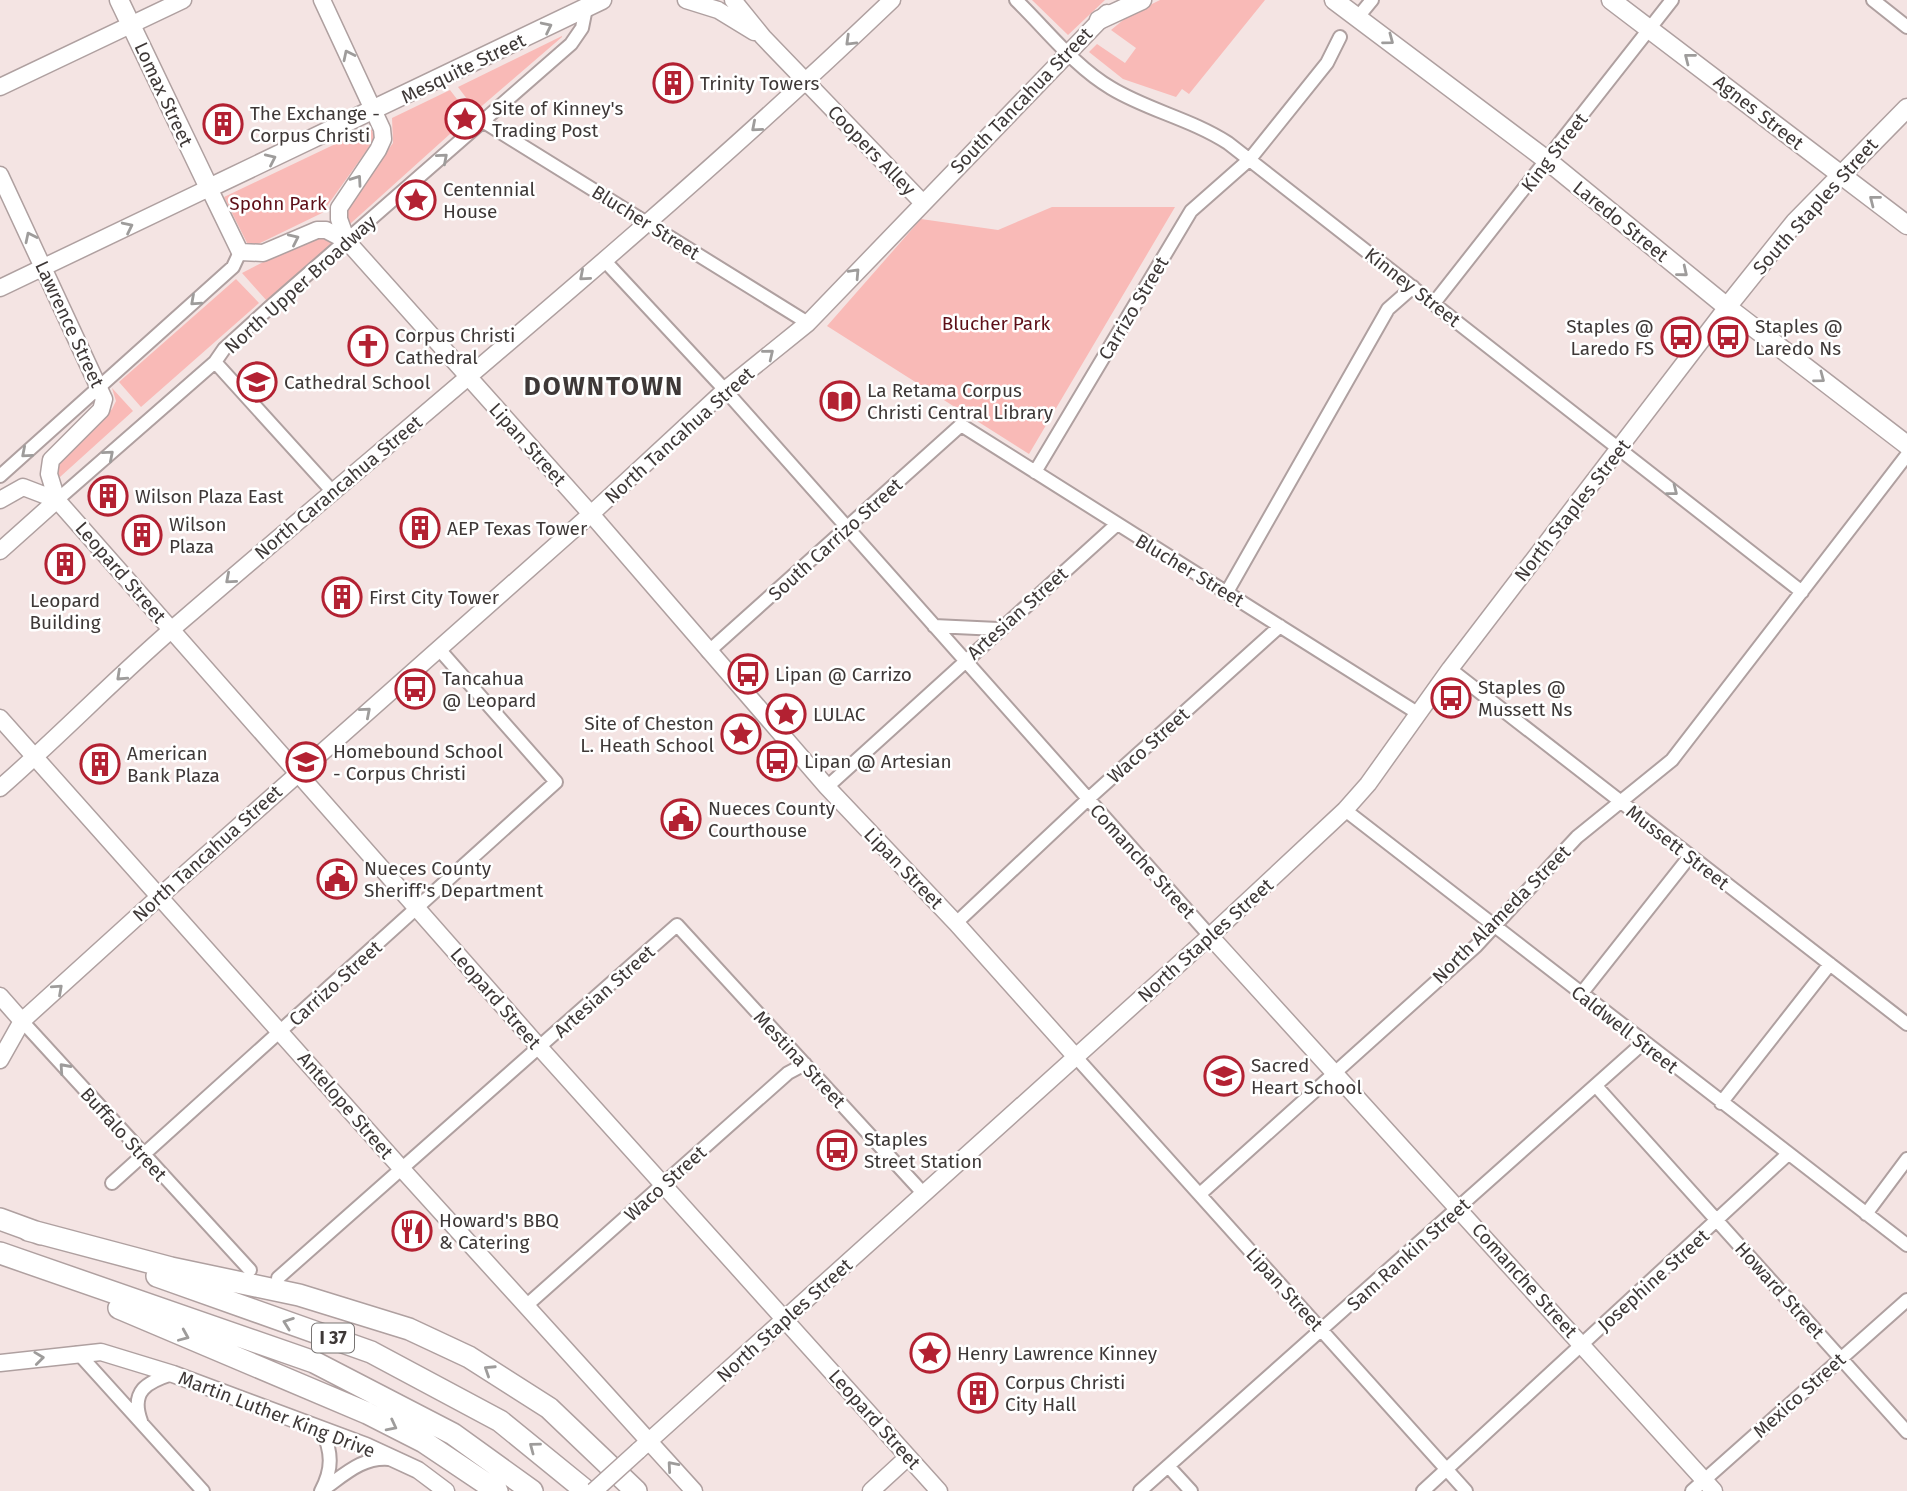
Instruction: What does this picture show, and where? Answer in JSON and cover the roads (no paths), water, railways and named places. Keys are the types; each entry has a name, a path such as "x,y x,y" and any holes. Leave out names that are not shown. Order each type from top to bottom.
{"highway":[{"name":"I 37","path":"0,1219 371,1352 500,1421 586,1491"},
{"path":"28,1230 171,1268 335,1304 409,1329 469,1357 549,1408 636,1491"},
{"name":"I 37","path":"0,1253 338,1373 453,1434 532,1491"},
{"path":"33,1266 85,1294 367,1413 424,1442 497,1491"}],"main road":[{"name":"Lomax Street","path":"119,0 209,188"},
{"path":"0,87 183,0"},
{"path":"322,0 374,110 383,139 339,208 339,219 347,241"},
{"name":"Coopers Alley","path":"686,0 718,10 763,37"},
{"name":"Coopers Alley","path":"733,0 763,37 922,202"},
{"name":"North Carancahua Street","path":"0,788 171,630 604,260 807,82 892,0"},
{"name":"South Tancahua Street","path":"922,202 1067,50 1121,0"},
{"path":"1099,20 1142,0"},
{"name":"Agnes Street","path":"1611,0 1907,225"},
{"name":"Laredo Street","path":"1334,1 1548,162 1727,307 1907,445"},
{"name":"Mesquite Street","path":"209,188 594,4"},
{"name":"South Staples Street","path":"1727,307 1786,233 1840,174 1907,108"},
{"name":"Lawrence Street","path":"0,175 104,399 101,410 51,460 48,474 57,500"},
{"path":"0,288 209,188 240,252 264,253 317,230 326,230 347,241"},
{"name":"North Tancahua Street","path":"0,1060 22,1021 296,772 591,514 725,390 808,323 922,202"},
{"name":"Lipan Street","path":"347,241 591,514 827,787 956,923 1076,1056"},
{"name":"North Staples Street","path":"594,1491 1210,936 1345,810 1368,784 1450,669 1727,307"},
{"path":"0,500 23,487 57,500"},
{"name":"North Upper Broadway","path":"0,551 57,500"},
{"name":"Leopard Street","path":"57,500 540,1048 939,1491"},
{"name":"Antelope Street","path":"0,718 401,1168 527,1305 644,1446 694,1491"},
{"name":"Comanche Street","path":"1210,936 1583,1344 1704,1487"},
{"name":"Buffalo Street","path":"0,996 22,1021"},
{"name":"Martin Luther King Drive","path":"0,1363 78,1353 101,1353 173,1374 322,1430 418,1470 446,1491"},
{"path":"871,1491 908,1457"}],"street":[{"name":"Kinney Street","path":"1016,0 1113,90 1184,118 1217,136 1250,159 1802,592"},
{"path":"1358,17 1372,0"},
{"name":"King Street","path":"1434,303 1548,162 1672,0"},
{"path":"1873,0 1907,27"},
{"name":"North Upper Broadway","path":"57,500 215,362 224,349 269,308 571,44 594,4"},
{"path":"1250,159 1327,63 1340,37"},
{"name":"Blucher Street","path":"484,122 808,323"},
{"name":"Carrizo Street","path":"1035,472 1191,211 1250,159"},
{"path":"0,476 233,267 240,252"},
{"name":"Comanche Street","path":"604,260 725,390 1210,936"},
{"path":"1227,592 1388,309 1413,287"},
{"path":"215,362 332,491"},
{"name":"Blucher Street","path":"961,425 1419,714"},
{"name":"South Carrizo Street","path":"708,652 961,425"},
{"name":"North Alameda Street","path":"1200,1194 1476,946 1577,837 1672,761 1907,455"},
{"name":"Artesian Street","path":"827,787 998,629 1116,525"},
{"path":"934,626 998,629"},
{"name":"Waco Street","path":"956,923 1087,800 1280,626"},
{"name":"Carrizo Street","path":"113,1183 418,910 433,891 556,782 438,648"},
{"name":"Mussett Street","path":"1450,669 1907,1024"},
{"name":"Caldwell Street","path":"1345,810 1907,1245"},
{"path":"1581,994 1690,856"},
{"name":"Artesian Street","path":"278,1278 677,925"},
{"name":"Mestina Street","path":"677,925 923,1193"},
{"path":"1721,1103 1830,964"},
{"name":"Buffalo Street","path":"22,1021 250,1270"},
{"name":"Sam Rankin Street","path":"1140,1491 1643,1042"},
{"name":"Lipan Street","path":"1076,1056 1466,1491"},
{"name":"Waco Street","path":"527,1305 788,1073 805,1064"},
{"name":"Howard Street","path":"1596,1086 1907,1432"},
{"name":"Josephine Street","path":"1423,1491 1788,1154"},
{"path":"1866,1214 1907,1159"},
{"name":"Mexico Street","path":"1704,1487 1841,1357 1907,1300"},
{"path":"78,1353 203,1491"},
{"path":"142,1424 136,1409 138,1394 144,1384 173,1374"},
{"path":"321,1491 329,1475 331,1457 322,1430"},
{"path":"321,1491 359,1464 377,1458 395,1460"},
{"path":"1168,1466 1191,1491"}],"place":[{"name":"Trinity Towers","path":"673,83"},
{"name":"Site of Kinney's Trading Post","path":"465,119"},
{"name":"The Exchange - Corpus Christi","path":"223,124"},
{"name":"Centennial House","path":"416,200"},
{"name":"Staples @ Laredo FS","path":"1681,337"},
{"name":"Staples @ Laredo Ns","path":"1728,337"},
{"name":"Corpus Christi Cathedral","path":"368,346"},
{"name":"Cathedral School","path":"257,382"},
{"name":"La Retama Corpus Christi Central Library","path":"840,401"},
{"name":"Wilson Plaza East","path":"108,496"},
{"name":"AEP Texas Tower","path":"420,528"},
{"name":"Wilson Plaza","path":"142,535"},
{"name":"Leopard Building","path":"65,564"},
{"name":"First City Tower","path":"342,597"},
{"name":"Lipan @ Carrizo","path":"748,674"},
{"name":"Tancahua @ Leopard","path":"415,689"},
{"name":"Staples @ Mussett Ns","path":"1451,698"},
{"name":"LULAC","path":"786,714"},
{"name":"Site of Cheston L. Heath School","path":"741,734"},
{"name":"Lipan @ Artesian","path":"777,761"},
{"name":"Homebound School - Corpus Christi","path":"306,762"},
{"name":"American Bank Plaza","path":"100,764"},
{"name":"Nueces County Courthouse","path":"681,819"},
{"name":"Nueces County Sheriff's Department","path":"337,879"},
{"name":"Sacred Heart School","path":"1224,1076"},
{"name":"Staples Street Station","path":"837,1150"},
{"name":"Howard's BBQ & Catering","path":"412,1231"},
{"name":"Henry Lawrence Kinney","path":"930,1353"},
{"name":"Corpus Christi City Hall","path":"978,1393"}],"district":[{"name":"DOWNTOWN","path":"604,386"}],"park label":[{"name":"Spohn Park","path":"278,203"},
{"name":"Blucher Park","path":"996,323"}]}
